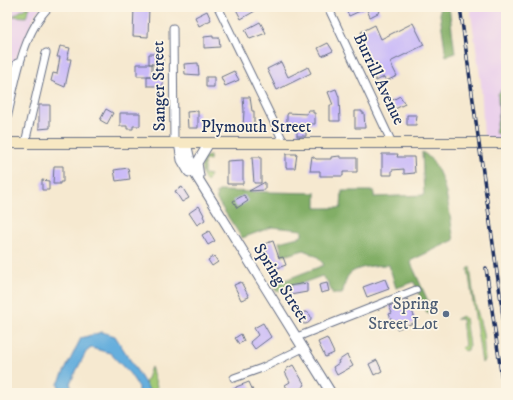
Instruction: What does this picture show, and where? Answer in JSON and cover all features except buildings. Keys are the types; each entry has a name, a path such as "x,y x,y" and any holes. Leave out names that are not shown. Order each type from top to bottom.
{"main road":[{"name":"Plymouth Street","path":"7,143 506,143"}],"street":[{"path":"7,119 22,59 29,40 36,24 49,7"},
{"path":"218,7 284,143"},
{"name":"Burrill Avenue","path":"328,7 392,143"},
{"name":"Sanger Street","path":"173,28 180,143"},
{"path":"7,96 15,67 29,40"},
{"path":"25,143 46,53"},
{"name":"Spring Street","path":"180,143 190,166 202,187 331,393"},
{"path":"202,187 197,163 209,143"},
{"path":"297,337 416,290"},
{"path":"234,378 262,368 303,348"}],"shaded area":[{"path":"7,7 41,7 36,12 12,67 7,85"},
{"path":"470,7 506,7 506,140 484,140 481,83"}],"green space":[{"path":"27,7 30,7 26,17 13,16"},
{"path":"439,7 449,7 455,53 446,56"},
{"path":"505,86 506,135 495,133 499,116 498,94"},
{"path":"422,152 437,168 442,179 446,192 454,240 410,261 432,310 427,313 414,282 396,288 389,265 361,268 351,273 346,280 342,294 333,294 327,281 322,276 277,292 272,285 324,265 318,257 304,250 283,256 279,242 302,236 302,230 272,227 242,238 217,200 216,193 219,191 316,193 316,208 341,208 342,191 374,191 374,197 424,195"},
{"path":"210,156 210,160 204,160 204,174 210,175 207,182 202,173 202,163 205,157"},
{"path":"470,267 474,299 483,333 485,360 482,363 468,269"},
{"path":"462,316 465,318 469,346 468,350 464,351 461,348 465,346 462,319 456,319"},
{"path":"151,367 159,393 142,393"}],"water":[{"path":"503,92 506,93 506,107 503,108 500,104"},
{"path":"102,332 115,336 151,393 138,393 138,386 130,374 110,353 91,348 86,352 70,383 73,393 61,393 58,384 81,338"}],"waterway":[{"path":"504,92 506,87"}],"railway":[{"path":"460,7 506,337"},
{"path":"486,268 504,393"}],"place":[{"name":"Spring Street Lot","path":"446,314"}]}
